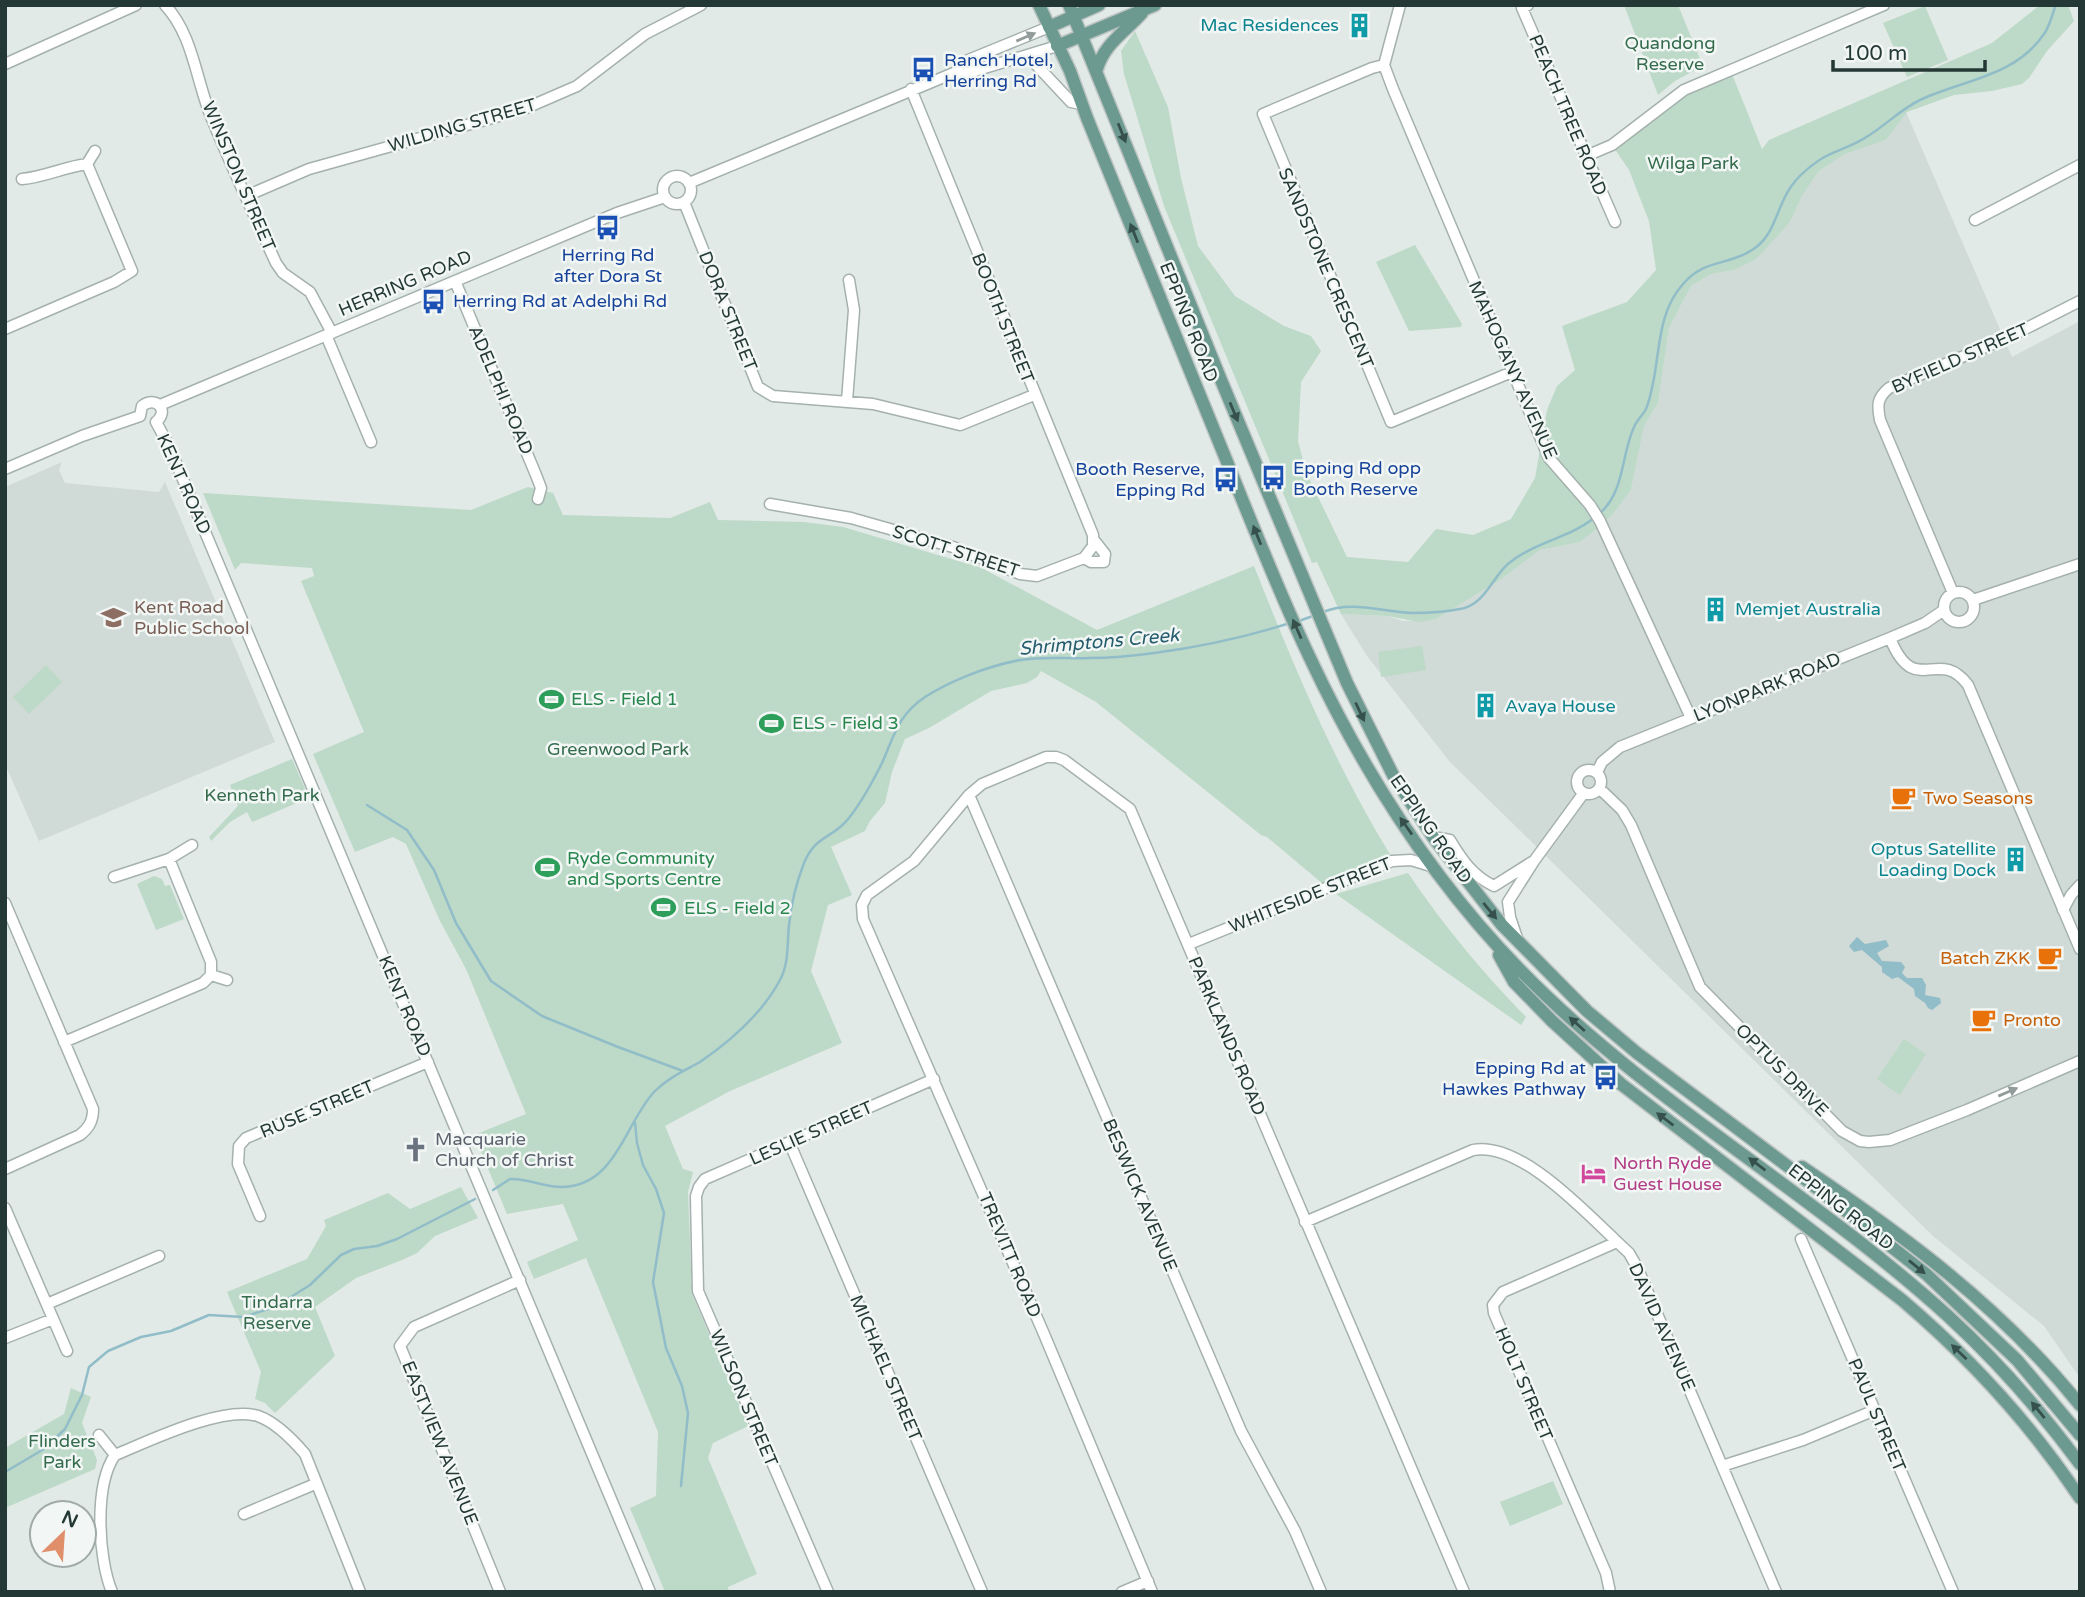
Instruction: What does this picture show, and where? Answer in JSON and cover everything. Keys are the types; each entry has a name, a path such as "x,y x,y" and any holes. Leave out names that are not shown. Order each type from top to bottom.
{"main road":[{"name":"EPPING ROAD","path":"1039,5 1070,71 1081,104 1283,598 1311,660 1361,755 1434,867 1491,939 1550,1000 1598,1043 1824,1215 1950,1318 2030,1401 2080,1464"},
{"path":"1049,27 1071,11 1099,5"},
{"path":"1058,46 1150,8"},
{"path":"1097,69 1108,46 1150,8"},
{"name":"EPPING ROAD","path":"1071,11 1333,649 1369,730 1393,775 1433,837 1465,881 1518,944 1611,1032 1814,1186 1956,1301 2017,1360 2080,1436"},
{"path":"1491,939 1514,982 1621,1084 1902,1300 1942,1335 2038,1438 2080,1499"},
{"path":"1727,1121 1828,1184 1941,1265 2013,1330 2080,1405"}],"street":[{"path":"5,64 136,5"},
{"name":"WINSTON STREET","path":"165,5 174,15 194,59 211,117 276,263 283,274 310,292 371,442"},
{"name":"WILDING STREET","path":"246,196 309,169 524,109 553,98 577,86 645,34 701,5"},
{"path":"1384,65 1400,5"},
{"path":"1586,156 1612,145 1684,90 1884,5"},
{"name":"PEACH TREE ROAD","path":"1525,7 1615,222"},
{"path":"956,72 966,61 1049,27"},
{"path":"689,183 956,72 968,73 1058,46"},
{"path":"1028,57 1071,102 1081,104"},
{"name":"MAHOGANY AVENUE","path":"1384,65 1549,458 1590,505 1600,521 1691,718"},
{"name":"SANDSTONE CRESCENT","path":"1384,65 1263,114 1323,260 1391,422 1512,372"},
{"name":"BOOTH STREET","path":"911,89 1094,543"},
{"path":"87,164 95,151"},
{"path":"22,179 43,177 71,166 87,164"},
{"path":"5,329 114,282 132,271 87,164"},
{"path":"1975,220 2080,165"},
{"path":"673,177 682,177 689,183 690,196 684,202 676,204 665,197 666,183 673,177"},
{"name":"HERRING ROAD","path":"160,405 617,213 665,197"},
{"name":"DORA STREET","path":"684,202 758,387 774,396 873,404 960,425 1034,395"},
{"path":"847,401 854,310 849,280"},
{"name":"ADELPHI ROAD","path":"455,281 541,488 538,499"},
{"name":"BYFIELD STREET","path":"1953,593 1880,420 1877,406 1880,396 1889,388 2011,336 2080,302"},
{"path":"155,401 160,405 162,415 156,422 145,422 140,416 142,405 155,401"},
{"path":"5,469 82,436 140,416"},
{"name":"KENT ROAD","path":"156,422 169,446 650,1592"},
{"name":"SCOTT STREET","path":"770,504 851,517 953,547 1020,574 1037,576 1084,558 1094,543"},
{"path":"1973,600 2080,564"},
{"path":"1953,593 1966,594 1973,600 1974,610 1964,622 1954,621 1944,610 1945,600 1953,593"},
{"name":"LYONPARK ROAD","path":"1597,772 1602,762 1620,747 1890,638 1925,623 1944,610"},
{"path":"1890,638 1897,654 1908,666 1920,671 1949,668 1968,685 2080,948"},
{"name":"PARKLANDS ROAD","path":"863,919 862,905 867,895 914,861 969,795 982,784 1046,757 1064,760 1130,809 1464,1592"},
{"path":"1587,769 1597,772 1602,782 1600,789 1594,794 1583,794 1578,784 1580,775 1587,769"},
{"name":"OPTUS DRIVE","path":"1600,789 1622,810 1631,825 1699,987 1842,1131 1860,1141 1890,1140 2080,1061"},
{"path":"1518,944 1508,902 1583,794"},
{"name":"BESWICK AVENUE","path":"969,795 1241,1431 1295,1531 1321,1592"},
{"path":"1433,837 1450,840 1479,879 1494,886 1535,861"},
{"path":"114,877 169,859 192,845"},
{"path":"64,1042 203,983 211,975 211,962 169,859"},
{"name":"WHITESIDE STREET","path":"1189,944 1398,859 1434,867"},
{"path":"2063,910 2080,885"},
{"path":"5,903 93,1109 89,1128 80,1135 5,1169"},
{"name":"TREVITT ROAD","path":"863,919 1150,1586"},
{"path":"211,975 227,980"},
{"name":"RUSE STREET","path":"260,1216 238,1164 239,1146 246,1138 428,1062"},
{"name":"LESLIE STREET","path":"696,1196 705,1179 934,1079"},
{"name":"MICHAEL STREET","path":"790,1143 982,1592"},
{"name":"DAVID AVENUE","path":"1305,1222 1473,1150 1485,1148 1513,1157 1544,1176 1629,1253 1637,1267 1776,1592"},
{"name":"WILSON STREET","path":"696,1196 698,1291 828,1592"},
{"path":"5,1208 67,1351"},
{"name":"PAUL STREET","path":"1801,1239 1953,1592"},
{"name":"HOLT STREET","path":"1610,1592 1606,1573 1493,1306 1503,1292 1617,1242"},
{"path":"47,1304 159,1256"},
{"name":"EASTVIEW AVENUE","path":"500,1592 400,1346 414,1327 520,1280"},
{"path":"5,1338 53,1318"},
{"path":"1722,1466 1803,1440 1875,1410"},
{"path":"112,1592 102,1558 100,1529 105,1485 111,1462 116,1455 193,1423 249,1415 260,1417 291,1438 305,1454 360,1592"},
{"path":"99,1435 116,1455"},
{"path":"244,1514 315,1484"},
{"path":"1122,1592 1150,1586"}],"shaded area":[{"path":"1906,112 2012,357 2080,321 2080,1378 2044,1326 1933,1236 1450,762 1367,656 1341,614 1388,616 1403,621 1436,619 1500,580 1540,550 1580,542 1593,532 1613,514 1631,490 1644,426 1658,403 1669,328 1691,286 1711,274 1734,270 1790,222 1802,196 1819,171 1845,154 1886,140"},
{"name":"Kent Road Public School","path":"62,462 59,470 65,483 159,492 165,482 275,742 39,841 5,764 5,487"}],"green space":[{"name":"Quandong Reserve","path":"1624,5 1678,5 1703,66 1675,81 1658,95"},
{"name":"Wilga Park","path":"2040,5 2068,5 2074,21 2022,84 1992,91 1954,95 1907,112 1886,140 1845,154 1819,171 1802,196 1790,222 1756,259 1734,270 1711,274 1691,286 1669,328 1658,403 1644,426 1631,490 1613,514 1593,532 1580,542 1540,550 1500,580 1436,619 1419,622 1388,616 1341,614 1317,562 1312,563 1164,206 1124,74 1121,51 1135,31 1168,107 1181,178 1198,246 1235,296 1284,326 1311,336 1321,351 1301,382 1298,441 1306,472 1347,557 1408,562 1436,529 1473,535 1511,519 1535,478 1547,410 1557,386 1575,370 1562,326 1627,302 1656,270 1649,221 1629,170 1612,145 1684,90 1730,69 1762,149 1769,140 1992,43"},
{"path":"1925,6 1948,60 1907,77 1883,23"},
{"path":"1415,245 1462,324 1461,327 1409,331 1376,262"},
{"name":"Greenwood Park","path":"528,487 553,493 563,515 670,518 710,502 718,520 804,522 843,527 982,568 1097,630 1254,566 1316,714 1351,786 1391,856 1323,884 1096,702 1041,671 1027,683 991,691 905,739 892,772 885,803 865,831 831,847 852,895 828,905 811,971 842,1043 730,1091 665,1126 683,1169 693,1172 688,1192 692,1294 748,1426 713,1443 708,1458 757,1574 728,1587 729,1592 665,1592 630,1508 656,1496 658,1432 586,1258 534,1279 527,1262 578,1240 563,1204 507,1214 474,1135 526,1114 466,969 440,921 406,844 393,837 355,852 313,754 364,732 301,581 314,576 312,568 241,563 235,570 203,493 471,510"},
{"path":"1422,646 1426,670 1381,677 1378,652"},
{"path":"46,665 62,682 29,714 13,697"},
{"name":"Kenneth Park","path":"292,759 310,800 252,822 247,812 230,822 211,841 209,837 238,806 230,785"},
{"path":"1408,873 1464,948 1526,1017 1521,1025 1336,894"},
{"path":"154,876 162,879 165,886 170,885 184,919 156,930 137,884"},
{"path":"1904,1039 1926,1054 1900,1095 1877,1079"},
{"name":"Tindarra Reserve","path":"461,1187 478,1218 435,1236 417,1253 356,1278 315,1307 335,1356 275,1413 265,1403 255,1399 261,1372 227,1292 307,1259 326,1226 324,1220 388,1193 410,1209"},
{"name":"Flinders Park","path":"71,1388 91,1397 82,1423 97,1460 95,1469 5,1508 5,1448 64,1414"},
{"path":"1553,1481 1563,1504 1510,1526 1500,1502"}],"water":[{"path":"1857,937 1865,944 1886,940 1889,946 1877,953 1882,961 1901,962 1905,967 1902,973 1907,978 1922,978 1926,985 1925,995 1940,998 1941,1003 1932,1010 1928,1008 1915,996 1914,989 1898,977 1892,979 1882,972 1882,967 1862,950 1854,952 1849,946"}],"waterway":[{"name":"Shrimptons Creek","path":"1599,514 1614,495 1635,424 1645,411 1665,317 1675,294 1683,284 1699,270 1734,259 1759,245 1769,233 1792,186 1805,171 1821,159 1875,132 1920,100 1987,76 2018,60 2044,34 2056,5"},
{"name":"Shrimptons Creek","path":"1323,612 1356,607 1424,613 1469,606 1482,596 1509,563 1574,531 1594,518"},
{"name":"Shrimptons Creek","path":"1296,622 1313,616"},
{"name":"Shrimptons Creek","path":"493,1190 510,1179 563,1187 581,1184 596,1176 618,1150 655,1091 671,1078 712,1054 756,1014 774,991 784,972 793,901 801,870 809,854 819,842 849,818 875,776 903,719 925,697 971,674 1020,660 1105,658 1154,653 1223,641 1290,623"},
{"path":"367,805 407,830 434,870 456,923 491,981 542,1016 683,1071"},
{"path":"635,1123 643,1165 656,1189 664,1213 653,1282 666,1348 682,1386 688,1413 681,1486"},
{"name":"Shrimptons Creek","path":"5,1472 44,1449 65,1429 82,1395 89,1367 108,1351 141,1337 171,1331 209,1315 243,1317 275,1307 310,1285 341,1255 354,1249 377,1246 397,1239 475,1199"}],"place":[{"name":"Mac Residences","path":"1359,25"},
{"name":"Ranch Hotel, Herring Rd","path":"924,70"},
{"name":"Herring Rd after Dora St","path":"608,228"},
{"name":"Herring Rd at Adelphi Rd","path":"433,301"},
{"name":"Epping Rd opp Booth Reserve","path":"1273,478"},
{"name":"Booth Reserve, Epping Rd","path":"1225,479"},
{"name":"Memjet Australia","path":"1715,609"},
{"name":"Kent Road Public School","path":"114,617"},
{"name":"ELS - Field 1","path":"551,699"},
{"name":"Avaya House","path":"1485,706"},
{"name":"ELS - Field 3","path":"772,723"},
{"name":"Two Seasons","path":"1903,798"},
{"name":"Optus Satellite Loading Dock","path":"2016,859"},
{"name":"Ryde Community and Sports Centre","path":"547,868"},
{"name":"ELS - Field 2","path":"664,908"},
{"name":"Batch ZKK","path":"2050,958"},
{"name":"Pronto","path":"1983,1020"},
{"name":"Epping Rd at Hawkes Pathway","path":"1606,1078"},
{"name":"Macquarie Church of Christ","path":"415,1149"},
{"name":"North Ryde Guest House","path":"1593,1173"}]}
